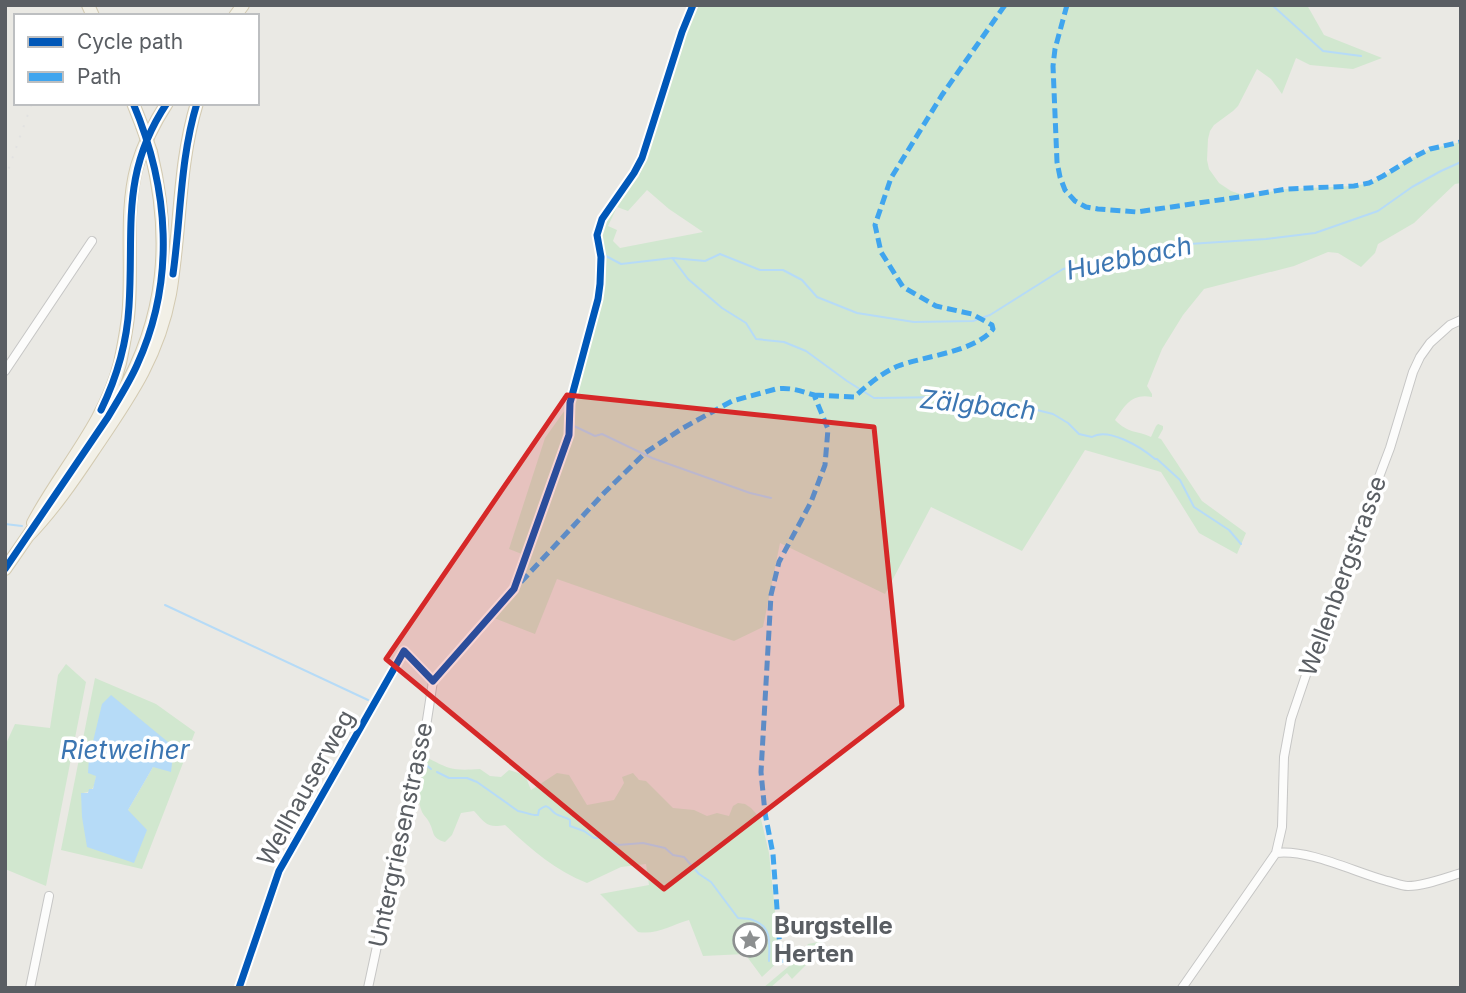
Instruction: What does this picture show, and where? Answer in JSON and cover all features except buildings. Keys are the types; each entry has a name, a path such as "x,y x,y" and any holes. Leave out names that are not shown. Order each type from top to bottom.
{"main road":[{"path":"5,569 108,417 137,366 147,341 163,263 162,210 151,152 134,105"},
{"path":"28,536 50,494 99,415 119,367 129,307 134,183 151,130 166,105"},
{"path":"28,536 71,485 141,378 155,350 170,295 183,172 197,105"}],"street":[{"path":"5,371 92,241"},
{"name":"Wellenbergstrasse","path":"1276,853 1282,827 1283,757 1292,719 1324,622 1390,448 1413,372 1430,343 1461,320"},
{"name":"Untergriesenstrasse","path":"368,988 421,759 433,681 404,651"},
{"name":"Wellhauserweg","path":"239,988 279,872 404,651"},
{"path":"1182,988 1276,853 1287,852 1327,861 1407,886 1461,873"},
{"path":"30,988 49,896"}],"highlighted area":[{"path":"567,395 874,427 902,706 664,889 386,659"}],"green space":[{"path":"693,5 1307,5 1324,35 1382,58 1353,69 1310,65 1296,58 1282,94 1271,79 1257,69 1238,106 1210,131 1207,160 1209,169 1219,183 1246,196 1286,189 1354,186 1369,183 1430,149 1461,142 1461,183 1455,184 1414,223 1378,244 1375,253 1361,267 1338,253 1328,252 1294,266 1204,289 1183,315 1162,349 1147,386 1152,397 1134,399 1115,420 1129,430 1151,437 1158,424 1163,426 1158,438 1202,501 1246,533 1237,554 1199,533 1161,472 1085,450 1022,551 931,507 885,594 780,543 763,627 734,641 557,579 535,634 489,616 514,589 527,556 509,549 545,438 570,403 598,299 601,257 597,235 602,219 642,158","holes":["647,190 703,232 620,248 613,241 617,230 608,226 617,207 628,211"]},
{"path":"66,664 86,682 46,886 5,869 5,746 15,724 50,728 58,675"},
{"path":"95,678 156,704 195,732 142,869 61,850","holes":["174,747 153,767 128,810 83,793 92,790 96,776"]},
{"path":"424,756 450,768 480,769 490,776 501,777 509,770 525,775 531,790 557,773 569,775 587,805 614,800 624,783 622,777 633,773 639,780 646,781 673,808 694,810 707,816 717,813 729,816 733,806 738,803 745,804 761,819 769,853 780,960 762,977 745,954 703,956 689,920 658,931 638,932 600,894 649,885 646,864 621,867 587,883 553,865 505,825 487,824 474,811 461,813 452,835 445,842 437,839 420,806 420,777"},
{"path":"823,941 812,959 792,979 787,973 770,988 763,988 795,961 808,944"}],"water":[{"name":"Rietweiher","path":"111,695 174,747 171,772 153,767 128,810 147,830 134,863 87,847 82,817 81,793 88,793 89,789 93,789 96,776 88,773 89,758 102,704"}],"waterway":[{"path":"1272,5 1323,51 1361,56"},
{"name":"Huebbach","path":"604,255 621,264 673,258 705,261 720,254 760,270 783,270 802,280 817,297 857,313 914,322 973,321 990,315 1063,269 1189,244 1315,233 1378,211 1412,187 1461,162"},
{"name":"Zälgbach","path":"673,259 688,279 722,308 746,323 756,339 784,342 806,351 874,398 949,397 1008,412 1033,409 1053,414 1079,434 1092,437 1115,436 1133,444 1157,459 1180,480 1194,507 1229,530 1241,544"},
{"path":"572,425 595,436 602,434 652,458 771,498"},
{"path":"5,524 22,526"},
{"path":"165,605 368,700"},
{"path":"424,763 431,769"},
{"path":"437,772 449,778 467,778 477,782 518,811 538,815 539,810 547,806 556,814 570,820 570,826 594,838 603,838 618,845 643,843 665,848 673,855 684,857 699,874 711,882 738,918 753,920 765,928 769,938 769,961"}],"railway":[{"path":"64,14 67,5"},
{"path":"5,179 31,105"}],"marked path":[{"path":"814,395 854,397 892,369 962,348 985,337 993,329 992,325 972,314 936,306 903,287 881,252 875,225 891,178 942,95 1005,5"},
{"path":"1067,5 1053,66 1057,162 1065,190 1075,201 1086,207 1137,212 1286,189 1354,186 1369,183 1430,149 1461,142"},
{"path":"521,582 645,453 683,428 732,401 776,389 791,389 814,395 828,429 825,465 811,502 779,562 771,595 761,772 773,854 781,963"}],"cycle path":[{"path":"239,988 279,871 404,651 433,681 514,589 569,435 570,403 598,299 601,257 597,235 602,219 642,158 693,5"},
{"path":"5,569 108,417 134,372 150,333 158,300 163,234 154,168 134,105"},
{"path":"101,410 112,385 126,333 132,202 136,177 142,153 166,105"},
{"path":"173,274 187,145 196,105"}],"place":[{"name":"Burgstelle Herten","path":"750,940"}]}
